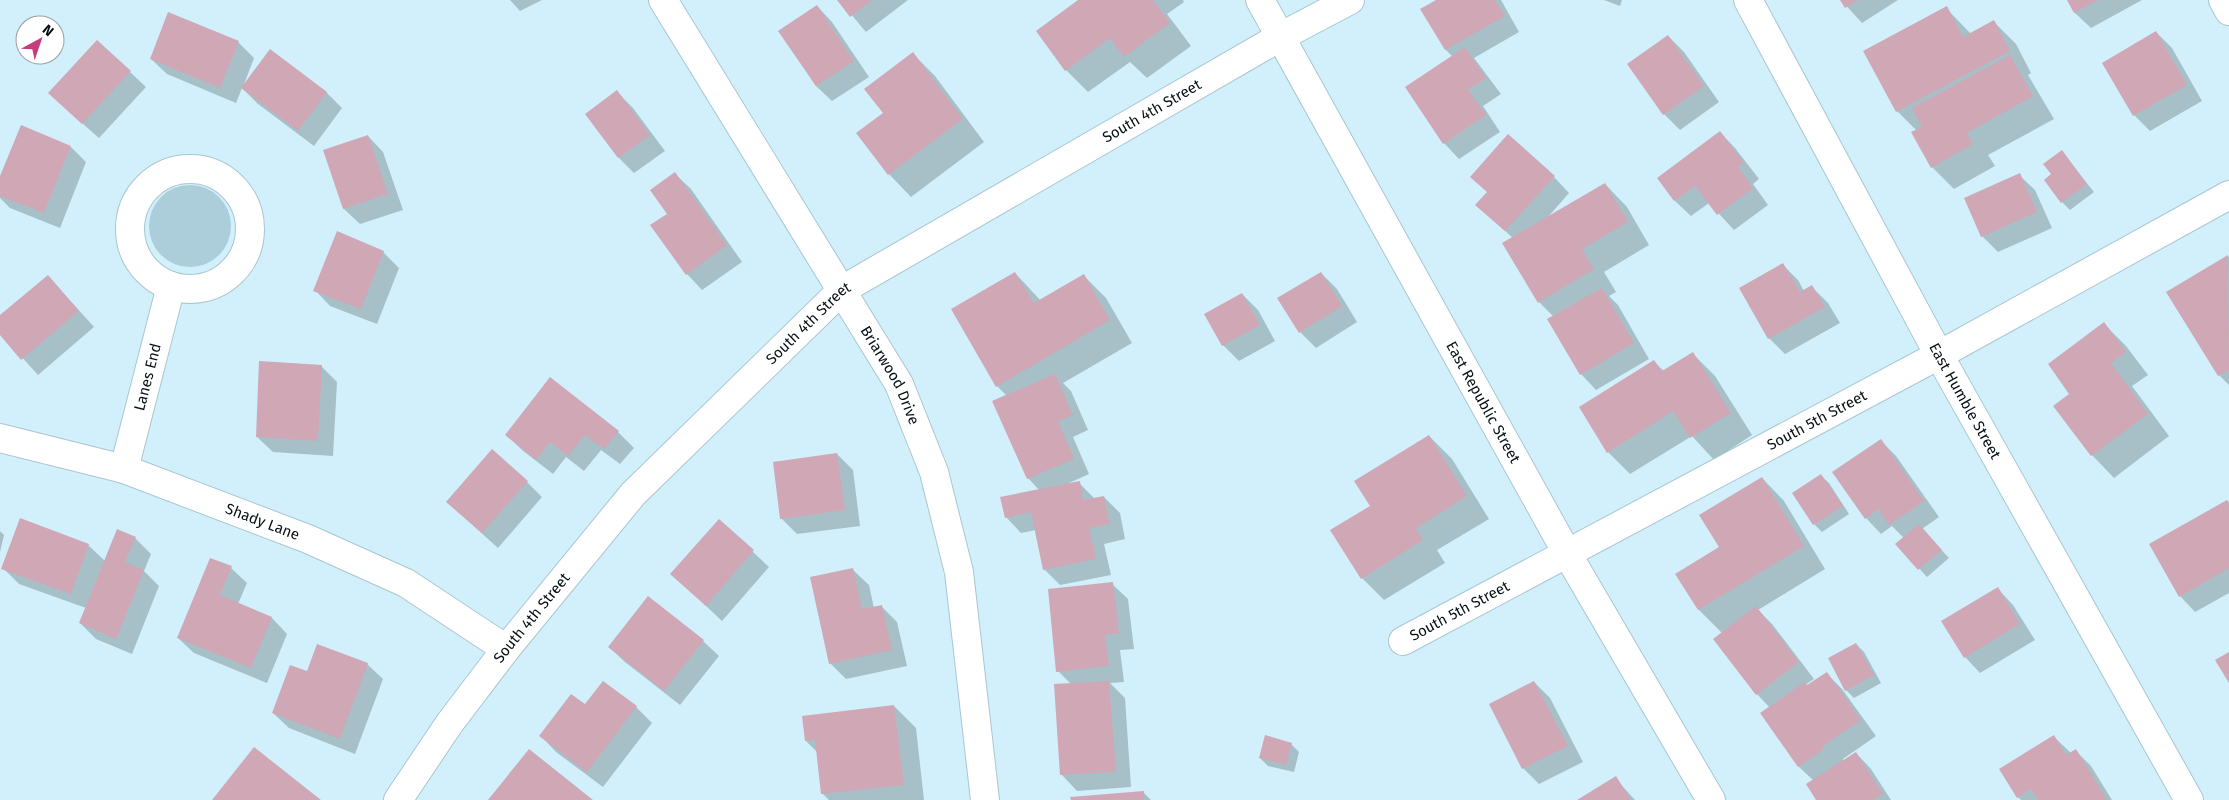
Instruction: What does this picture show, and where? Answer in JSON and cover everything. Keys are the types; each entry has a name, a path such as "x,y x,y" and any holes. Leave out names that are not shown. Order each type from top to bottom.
{"street":[{"name":"Briarwood Drive","path":"663,0 899,384 934,472 959,572 985,800"},
{"name":"East Republic Street","path":"1260,0 1568,555 1711,800"},
{"name":"South 4th Street","path":"398,800 449,724 506,649 633,494 842,290 1280,37 1350,0"},
{"name":"East Humble Street","path":"1748,0 1939,355 2189,800"},
{"path":"2223,0 2229,10"},
{"path":"191,168 210,172 227,181 240,194 248,211 251,230 248,248 239,265 225,278 209,286 190,289 171,286 154,277 141,264 133,247 130,228 133,209 142,193 155,180 173,171 191,168"},
{"name":"South 5th Street","path":"1403,641 1568,555 1939,355 2229,195"},
{"name":"Lanes End","path":"124,468 171,286"},
{"name":"Shady Lane","path":"0,438 124,468 308,539 406,583 506,649"}],"shaded area":[{"path":"182,185 198,185 213,192 224,203 231,218 228,242 219,255 198,267 182,267 167,260 156,249 149,234 149,218 156,203 167,192"}],"building":[{"path":"837,0 872,0 850,17"},
{"path":"1078,0 1153,0 1170,23 1124,57 1110,38 1065,71 1036,31"},
{"path":"1436,0 1495,0 1505,16 1445,50 1420,9"},
{"path":"1840,0 1858,0 1845,8"},
{"path":"2067,0 2098,0 2074,13"},
{"path":"817,5 854,61 816,86 778,31"},
{"path":"1947,6 1963,37 1994,20 2010,51 1896,112 1863,51"},
{"path":"168,12 239,41 220,88 150,59"},
{"path":"2156,31 2187,85 2133,116 2102,63"},
{"path":"1668,35 1704,86 1663,115 1627,64"},
{"path":"97,40 131,71 82,124 48,93"},
{"path":"1465,47 1486,78 1468,90 1486,115 1443,144 1405,87"},
{"path":"270,49 327,92 298,131 241,88"},
{"path":"913,52 963,119 888,175 856,133 883,113 864,89"},
{"path":"2010,55 2033,96 1967,133 1973,144 1931,168 1911,132 1922,127 1912,108"},
{"path":"617,90 650,135 618,158 585,114"},
{"path":"21,125 71,146 44,213 0,196 0,176"},
{"path":"1720,131 1744,163 1738,167 1753,188 1717,215 1695,186 1674,201 1657,178"},
{"path":"1508,134 1555,176 1505,231 1475,205 1487,192 1470,177"},
{"path":"368,135 388,194 343,209 323,150"},
{"path":"2062,150 2087,184 2061,203 2044,180 2051,174 2043,164"},
{"path":"675,172 727,245 686,275 650,225 667,214 650,190"},
{"path":"2020,173 2037,212 1981,237 1964,198"},
{"path":"1605,183 1628,222 1582,249 1594,269 1538,303 1502,243"},
{"path":"337,231 384,251 361,309 313,291"},
{"path":"2228,255 2229,370 2218,376 2166,292"},
{"path":"1783,263 1800,292 1812,285 1825,307 1768,339 1739,288"},
{"path":"1015,272 1034,303 1084,274 1110,320 996,387 951,309"},
{"path":"1321,272 1342,306 1299,333 1277,298"},
{"path":"48,275 79,311 21,360 0,335 0,315"},
{"path":"1602,288 1634,343 1580,375 1547,319"},
{"path":"1242,293 1260,325 1222,346 1204,314"},
{"path":"2104,322 2126,352 2111,363 2148,414 2091,456 2053,406 2069,394 2048,364"},
{"path":"1693,352 1731,413 1690,438 1673,411 1607,453 1579,407 1654,360 1662,371"},
{"path":"259,361 322,365 318,441 256,437"},
{"path":"1055,374 1073,415 1058,421 1074,459 1027,479 992,401"},
{"path":"550,377 619,431 604,449 585,435 568,456 550,442 536,460 505,435"},
{"path":"1429,435 1467,496 1416,528 1423,540 1361,579 1330,530 1370,506 1354,481"},
{"path":"1881,439 1924,501 1889,525 1878,509 1865,519 1832,472"},
{"path":"492,449 528,481 482,533 446,502"},
{"path":"837,453 845,510 780,519 773,462"},
{"path":"1821,474 1843,506 1813,525 1792,493"},
{"path":"1762,477 1804,546 1698,610 1675,574 1719,547 1699,515"},
{"path":"1080,481 1083,500 1104,496 1110,524 1089,528 1096,559 1043,570 1031,512 1005,518 1000,497"},
{"path":"2227,500 2229,503 2229,568 2179,597 2149,544"},
{"path":"20,518 89,544 71,594 1,569"},
{"path":"719,519 754,550 706,606 670,574"},
{"path":"1919,524 1942,550 1918,570 1895,544"},
{"path":"117,529 136,537 125,562 144,570 116,639 79,623"},
{"path":"210,558 232,566 220,595 272,617 251,668 177,638"},
{"path":"853,568 862,609 882,605 892,650 829,664 810,577"},
{"path":"1113,582 1119,633 1105,635 1109,666 1056,672 1048,589"},
{"path":"1998,587 2020,624 1964,658 1941,621"},
{"path":"648,596 704,640 664,691 608,647"},
{"path":"1756,606 1799,662 1756,695 1713,639"},
{"path":"1856,643 1874,675 1845,691 1828,658"},
{"path":"317,644 368,663 340,739 272,713 290,665 307,671"},
{"path":"2229,652 2229,683 2215,660"},
{"path":"1827,672 1861,720 1823,746 1824,749 1798,767 1760,713 1805,682 1807,685"},
{"path":"603,681 637,706 587,772 539,736 571,694 585,704"},
{"path":"1109,681 1116,772 1060,775 1054,684"},
{"path":"1534,681 1568,746 1522,769 1489,704"},
{"path":"894,705 904,785 821,794 815,740 805,741 802,716"},
{"path":"1265,735 1292,743 1286,765 1259,758"},
{"path":"2054,735 2066,755 2076,749 2107,800 2038,800 2031,789 2017,798 1999,769"},
{"path":"254,747 321,800 212,800"},
{"path":"529,749 593,800 488,800"},
{"path":"1856,752 1883,794 1873,800 1816,800 1806,784"},
{"path":"1616,776 1631,800 1577,800"},
{"path":"1144,791 1144,800 1071,800 1070,797"}]}
